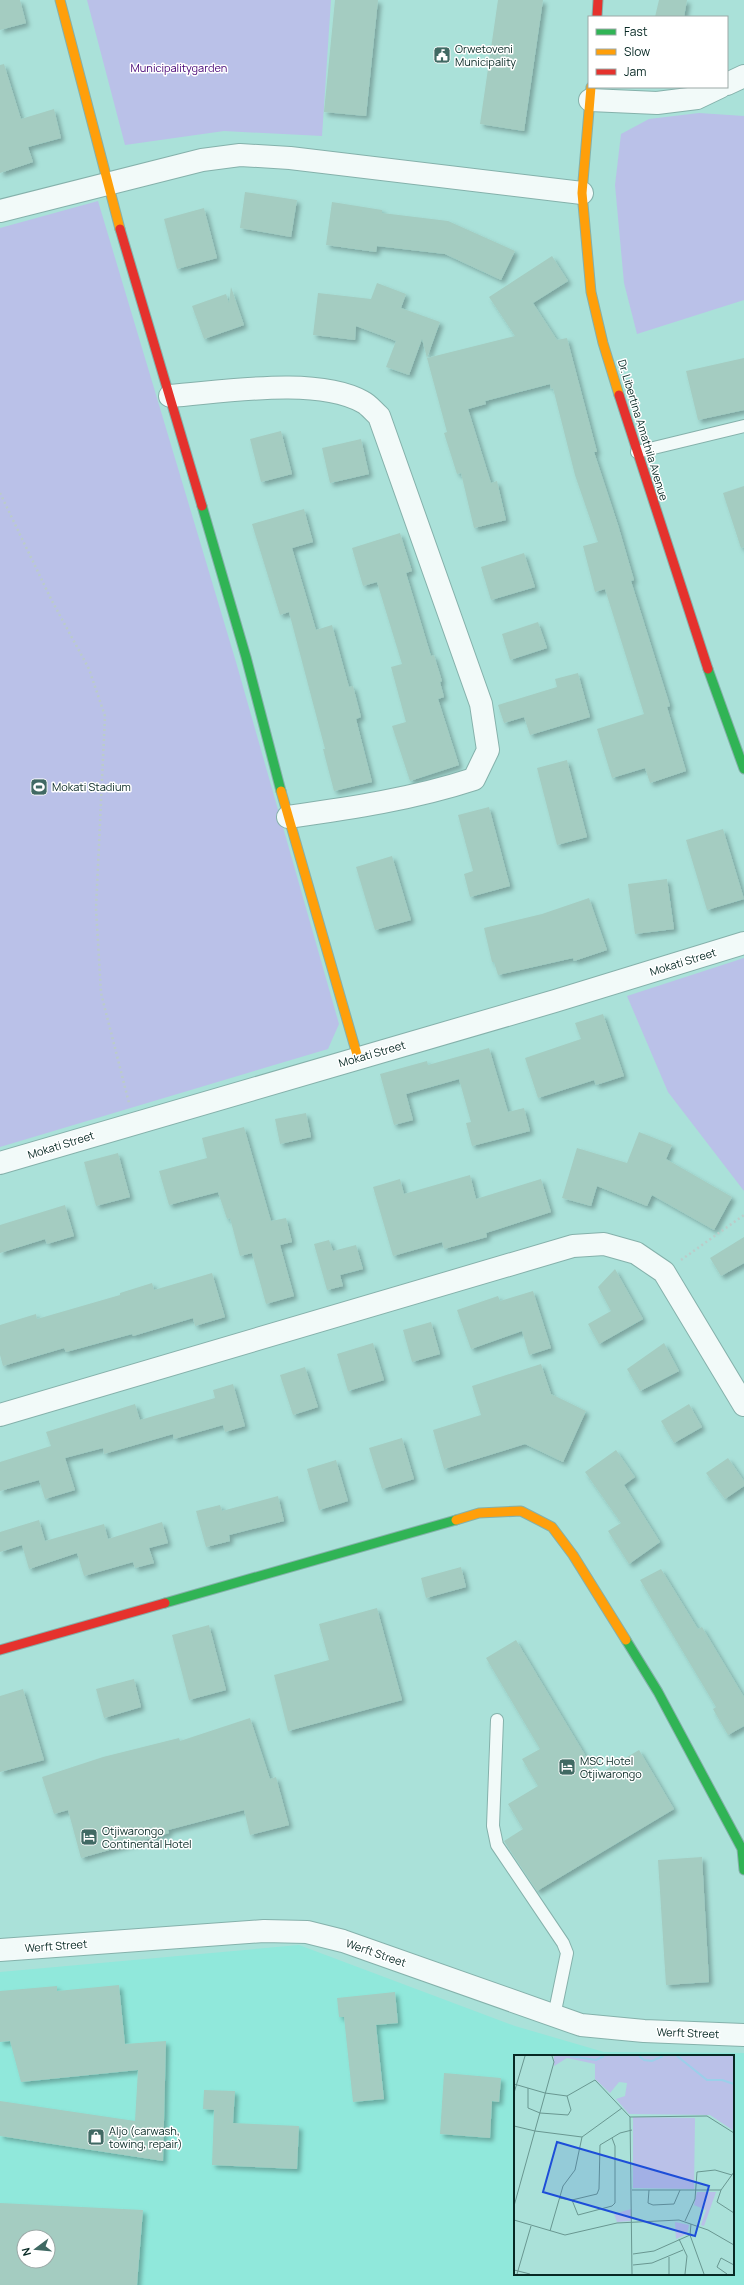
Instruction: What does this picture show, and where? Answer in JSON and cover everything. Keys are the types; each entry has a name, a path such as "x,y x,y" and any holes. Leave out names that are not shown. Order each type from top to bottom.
{"street":[{"path":"60,0 107,183 246,657 288,817 358,1058"},
{"path":"597,16 598,0"},
{"path":"728,84 744,76"},
{"path":"591,94 657,103 697,98 718,88"},
{"name":"Dr. Libertina Amathila Avenue","path":"591,94 582,193 590,292 603,343 694,630 744,769"},
{"path":"0,211 202,160 240,155 290,158 582,193"},
{"path":"170,396 304,386 336,392 364,402 379,416 481,704 488,750 474,779 441,790 365,806 288,817"},
{"name":"Mokati Street","path":"0,1163 744,943"},
{"path":"0,1415 573,1246 604,1244 636,1253 664,1272 744,1405"},
{"path":"0,1650 479,1513 520,1511 552,1527 573,1555 658,1692 743,1849 744,1870"},
{"name":"Werft Street","path":"0,1950 264,1931 307,1932 343,1941 581,2026 644,2031 744,2035"}],"lane":[{"path":"637,452 744,426"},
{"path":"497,1720 492,1826 497,1845 568,1953 563,1982 554,2016"}],"path":[{"path":"0,493 50,599 89,669 105,716 96,908 101,992 135,1123"},
{"path":"664,1272 744,1215"}],"shaded area":[{"path":"299,1945 515,2026 604,2052 744,2053 744,2285 0,2285 0,1972"}],"green space":[{"name":"Municipalitygarden","path":"87,0 331,0 322,136 224,131 125,145"},
{"path":"699,113 744,116 744,300 637,334 624,283 615,185 621,134 649,119"},
{"path":"98,201 236,662 339,1024 328,1049 0,1147 0,228"},
{"path":"744,958 744,1191 668,1092 627,996"}],"building":[{"path":"0,0 20,0 26,23 0,30"},
{"path":"335,0 378,0 366,116 324,112"},
{"path":"498,0 543,0 524,131 480,124"},
{"path":"659,0 687,0 684,16 655,16"},
{"path":"4,64 21,119 54,109 61,138 28,147 33,162 0,173 0,65"},
{"path":"245,192 297,200 291,237 240,228"},
{"path":"332,202 382,210 382,213 448,221 515,251 501,280 445,254 377,246 376,252 326,245"},
{"path":"204,208 217,258 177,269 164,219"},
{"path":"552,256 568,281 533,303 557,340 567,338 597,452 594,452 634,580 631,581 670,706 667,707 686,771 650,783 645,768 612,778 597,729 644,714 605,589 595,592 583,546 598,542 575,475 553,388 551,389 550,384 485,401 486,404 468,409 491,483 497,481 506,520 474,528 461,473 457,474 444,433 447,432 427,358 515,336 489,297"},
{"path":"377,283 406,294 401,308 440,322 427,358 422,339 409,375 386,367 396,341 356,326 355,340 313,335 318,293 371,299"},
{"path":"231,287 244,325 204,339 192,306 226,294 229,303"},
{"path":"744,358 744,410 698,420 686,371"},
{"path":"281,431 292,474 261,482 250,439"},
{"path":"361,439 369,474 330,483 322,448"},
{"path":"744,486 744,547 741,548 723,493"},
{"path":"304,509 313,542 292,548 316,630 332,625 349,687 353,686 361,717 356,719 372,782 334,791 323,749 325,749 289,612 280,615 252,524"},
{"path":"400,533 412,571 406,573 431,656 434,655 442,681 440,682 444,697 438,699 459,765 410,781 392,726 406,722 391,667 402,664 377,582 363,586 352,548"},
{"path":"524,553 535,587 491,600 481,567"},
{"path":"538,622 547,648 510,660 502,634"},
{"path":"578,673 590,717 530,735 524,717 504,723 498,705 557,687 555,679"},
{"path":"567,760 587,837 557,845 537,768"},
{"path":"489,807 510,886 470,897 464,874 473,871 458,815"},
{"path":"723,829 744,899 707,910 686,840"},
{"path":"392,856 411,920 375,930 356,867"},
{"path":"667,879 674,929 635,934 628,884"},
{"path":"589,898 607,950 574,961 573,958 498,975 494,962 492,962 484,928 542,914"},
{"path":"603,1014 624,1076 596,1085 594,1080 538,1098 525,1058 581,1039 575,1023"},
{"path":"489,1048 508,1112 524,1108 530,1131 472,1146 466,1123 471,1122 459,1079 406,1094 413,1120 394,1125 380,1074 427,1061 428,1065"},
{"path":"306,1113 311,1137 280,1144 275,1119"},
{"path":"244,1127 271,1221 286,1218 292,1242 280,1245 294,1296 266,1304 252,1253 240,1256 230,1218 227,1219 218,1192 169,1205 159,1171 207,1158 202,1138"},
{"path":"639,1132 672,1145 666,1159 732,1197 714,1230 652,1195 647,1206 597,1186 591,1206 562,1198 577,1148 627,1163"},
{"path":"118,1153 130,1197 96,1206 84,1162"},
{"path":"470,1175 476,1199 541,1179 551,1212 486,1233 487,1237 444,1249 442,1242 393,1256 373,1187 400,1179 404,1194"},
{"path":"65,1205 74,1236 47,1244 45,1239 0,1253 0,1225"},
{"path":"744,1237 744,1263 721,1276 710,1258"},
{"path":"329,1240 333,1251 356,1245 363,1269 340,1275 343,1286 327,1290 314,1244"},
{"path":"615,1269 643,1319 599,1344 588,1324 611,1311 598,1287"},
{"path":"212,1273 225,1317 195,1326 193,1318 133,1336 132,1334 66,1352 64,1348 3,1366 0,1355 0,1325 36,1314 37,1319 120,1295 120,1293 152,1283 154,1290"},
{"path":"533,1291 551,1348 529,1355 522,1331 471,1349 457,1310 498,1296 500,1301"},
{"path":"431,1322 440,1354 412,1362 403,1330"},
{"path":"373,1343 384,1380 348,1391 337,1354"},
{"path":"664,1343 679,1371 640,1391 627,1369"},
{"path":"541,1364 551,1394 586,1411 563,1462 525,1444 444,1469 433,1430 481,1415 472,1386"},
{"path":"305,1367 318,1407 293,1415 280,1375"},
{"path":"233,1384 245,1426 225,1432 223,1425 174,1439 173,1434 104,1454 103,1448 65,1458 75,1490 45,1499 39,1480 0,1491 0,1462 51,1446 46,1432 135,1404 140,1420 215,1398 213,1390"},
{"path":"689,1404 702,1427 674,1443 661,1421"},
{"path":"402,1438 414,1479 382,1489 369,1448"},
{"path":"616,1450 635,1477 624,1485 660,1542 629,1564 608,1531 621,1523 585,1472"},
{"path":"728,1458 744,1481 744,1486 725,1499 706,1473"},
{"path":"336,1460 348,1501 319,1510 307,1469"},
{"path":"278,1496 284,1521 229,1535 230,1541 206,1547 196,1511 220,1505 222,1511"},
{"path":"39,1520 45,1541 104,1524 108,1539 162,1522 168,1543 149,1548 154,1563 135,1568 133,1562 84,1576 77,1553 29,1569 22,1545 0,1552 0,1532"},
{"path":"461,1567 466,1587 426,1598 421,1578"},
{"path":"661,1569 698,1629 702,1627 744,1697 744,1726 728,1735 713,1709 716,1707 640,1580"},
{"path":"377,1608 402,1700 288,1731 274,1675 329,1660 319,1624"},
{"path":"209,1625 226,1690 189,1700 172,1635"},
{"path":"516,1640 597,1775 639,1750 674,1809 537,1891 504,1841 523,1829 508,1804 538,1786 522,1759 540,1749 486,1658"},
{"path":"134,1679 141,1707 104,1718 96,1689"},
{"path":"23,1689 44,1760 0,1772 0,1696"},
{"path":"250,1718 270,1779 276,1777 289,1825 250,1835 244,1810 168,1830 169,1833 81,1858 68,1810 54,1814 42,1777 103,1757 179,1738 180,1741"},
{"path":"702,1857 709,1982 666,1985 658,1860"},
{"path":"119,1985 125,2044 166,2041 163,2161 0,2136 0,2101 135,2121 138,2070 21,2082 10,2041 0,2042 0,1991 57,1986 57,1991"},
{"path":"395,1992 398,2023 376,2025 384,2099 353,2102 344,2017 339,2017 337,1998"},
{"path":"444,2073 501,2078 499,2102 492,2101 490,2138 440,2134"},
{"path":"204,2090 235,2091 233,2123 299,2126 297,2169 212,2165 214,2110 203,2109"},
{"path":"0,2203 143,2210 137,2285 0,2285"}],"traffic: fast":[{"path":"202,506 246,657 281,791"},
{"path":"708,669 744,769"},
{"path":"165,1603 456,1520"},
{"path":"626,1640 658,1692 742,1849 744,1870"}],"traffic: slow":[{"path":"60,0 120,229"},
{"path":"591,88 582,193 591,292 603,343 619,395"},
{"path":"281,791 358,1058"},
{"path":"456,1520 479,1513 521,1511 552,1527 573,1555 626,1640"}],"traffic: jam":[{"path":"597,16 598,0"},
{"path":"120,229 202,506"},
{"path":"619,395 708,669"},
{"path":"0,1650 165,1603"}],"place":[{"name":"Orwetoveni Municipality","path":"442,55"},
{"name":"Mokati Stadium","path":"39,787"},
{"name":"MSC Hotel Otjiwarongo","path":"567,1767"},
{"name":"Otjiwarongo Continental Hotel","path":"89,1837"},
{"name":"Aljo (carwash, towing, repair)","path":"96,2137"}]}
